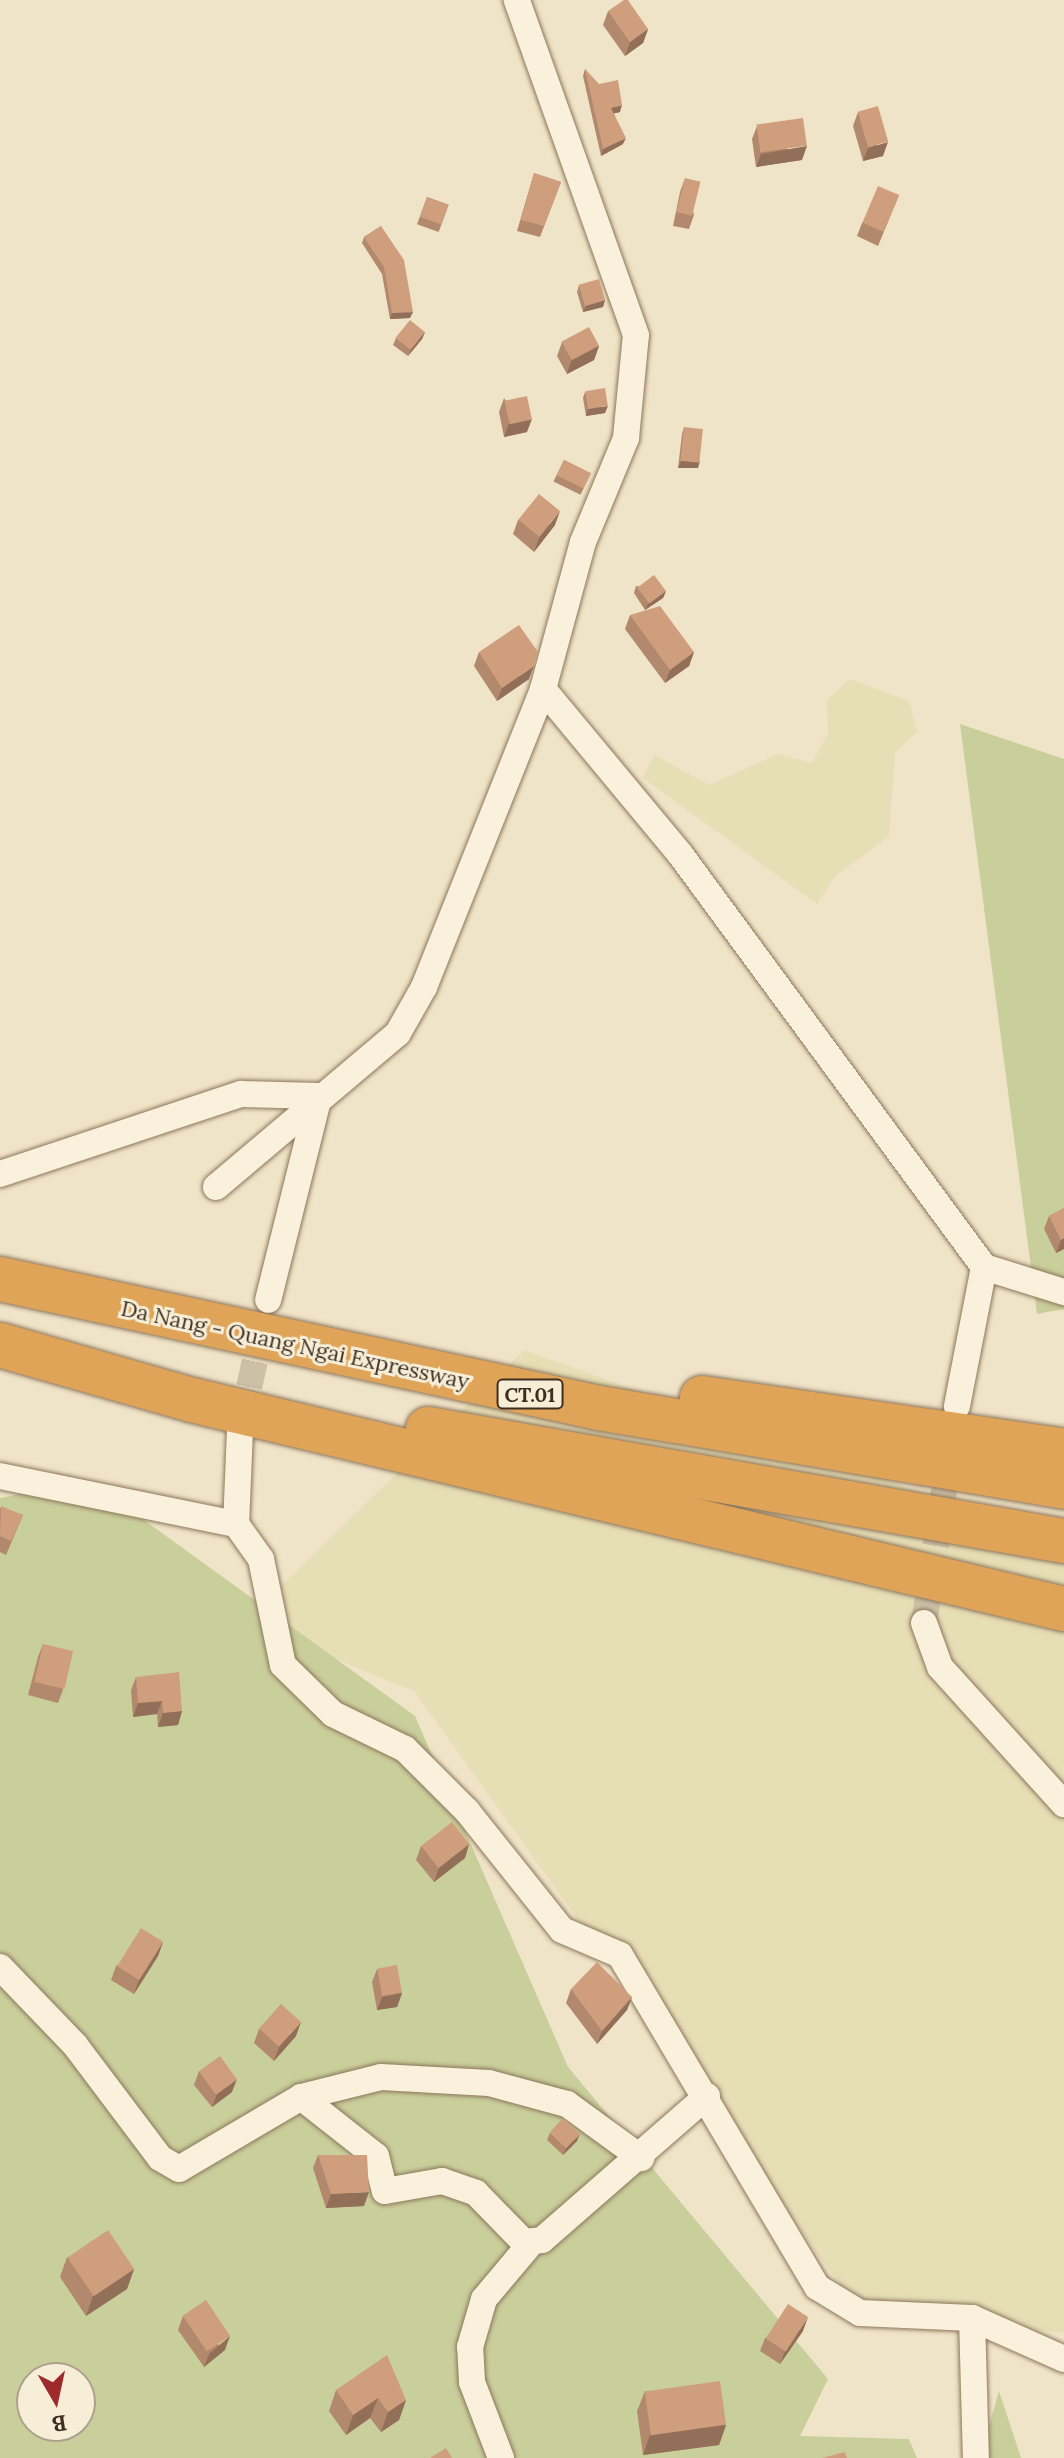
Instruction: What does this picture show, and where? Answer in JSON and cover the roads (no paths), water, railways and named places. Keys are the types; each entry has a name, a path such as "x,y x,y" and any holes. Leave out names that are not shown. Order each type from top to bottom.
{"highway":[{"name":"Da Nang - Quang Ngai Expressway","path":"0,1279 191,1325 822,1450 1064,1487"},
{"path":"191,1325 1064,1451"},
{"name":"CT.01","path":"0,1336 574,1458 1064,1541"},
{"path":"0,1345 268,1419 1064,1609"}],"street":[{"path":"216,1187 319,1096 398,1033 424,987 543,689 583,542 626,438 636,335 517,0"},
{"path":"543,689 680,854 984,1267 1064,1292"},
{"path":"0,1174 241,1094 319,1096"},
{"path":"268,1300 319,1096"},
{"path":"957,1406 984,1267"},
{"path":"240,1430 236,1524 261,1559 283,1665 333,1714 405,1749 467,1811 562,1930 620,1955 707,2096 817,2287 860,2313 972,2318 1064,2359"},
{"path":"0,1476 236,1524"},
{"path":"924,1623 940,1667 1064,1804"},
{"path":"0,1967 75,2045 160,2158 179,2169 301,2097 381,2077 489,2083 567,2104 641,2158"},
{"path":"501,2458 472,2382 470,2347 484,2299 531,2243 641,2158 707,2096"},
{"path":"301,2097 376,2156 385,2191 442,2181 476,2193 531,2243"},
{"path":"972,2318 976,2458"}],"tunnel":[{"path":"241,1425 263,1323"},
{"path":"924,1623 949,1457"}]}
